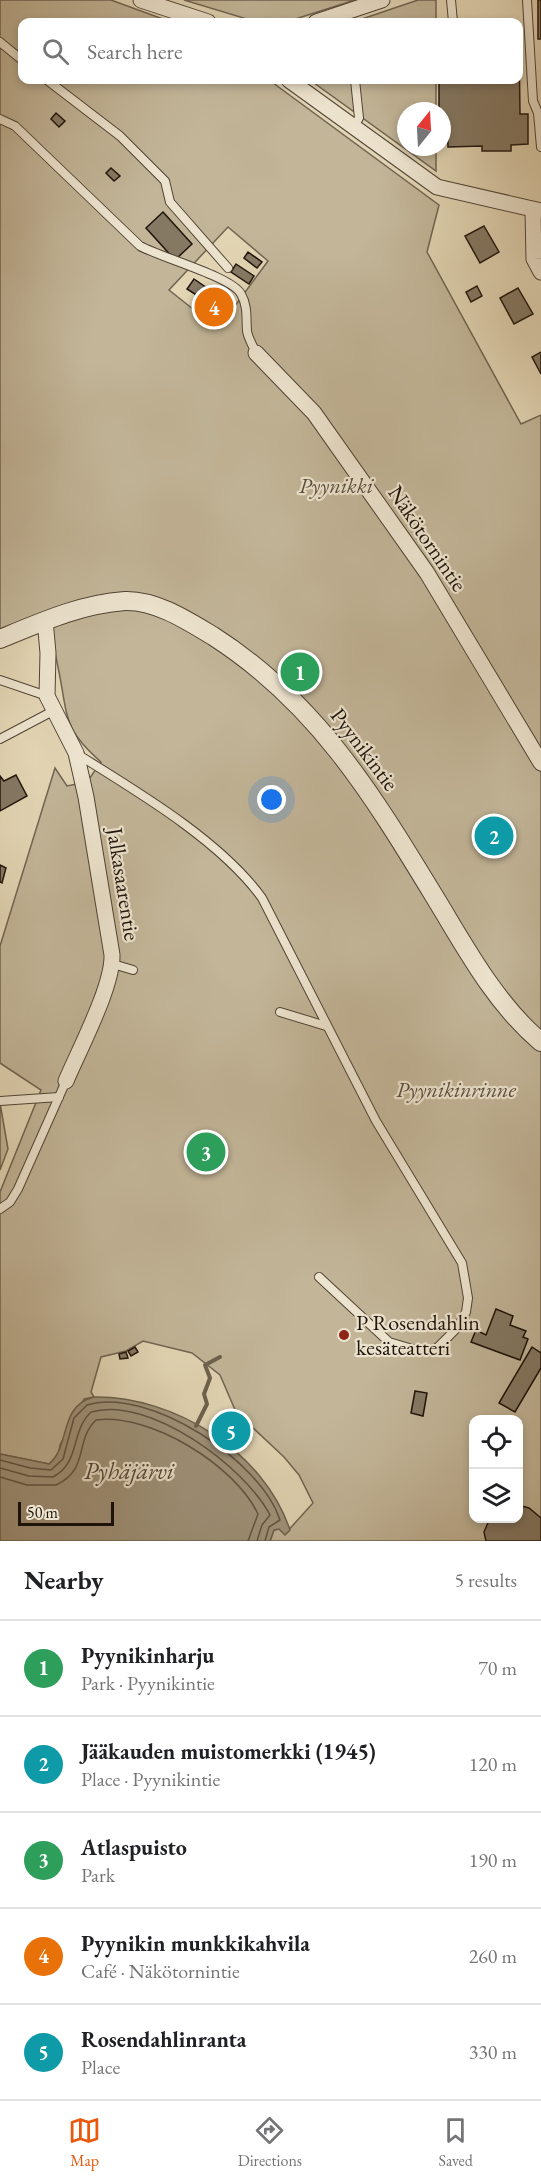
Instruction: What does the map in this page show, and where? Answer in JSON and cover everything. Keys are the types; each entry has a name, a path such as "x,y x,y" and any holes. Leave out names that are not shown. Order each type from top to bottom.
{"street":[{"path":"141,0 196,18"},
{"path":"328,18 382,0"},
{"path":"295,84 437,187 537,211 534,259 541,272"},
{"name":"Näkötornintie","path":"256,353 314,413 427,573 541,763"},
{"name":"Pyynikintie","path":"0,639 45,620 87,606 127,601 149,605 200,628 270,678 312,719 353,769 383,812 483,974 506,1005 541,1042"},
{"name":"Jalkasaarentie","path":"45,620 49,671 47,696 76,753 88,807 112,963 66,1081"}],"lane":[{"path":"451,0 453,18"},
{"path":"527,0 533,101 538,113 541,147"},
{"path":"0,42 18,57"},
{"path":"52,84 120,135 165,181 170,202 228,268"},
{"path":"354,126 359,118 355,84"},
{"path":"0,119 15,126 140,246 160,257 196,268 232,284 241,293 246,308 247,334 256,353"},
{"path":"0,680 47,696"},
{"path":"0,739 53,711"},
{"path":"76,753 215,847 252,883 262,898 376,1121 462,1263 468,1298 466,1312 458,1327 438,1347 430,1351 416,1350 389,1342 318,1277"},
{"path":"112,963 133,970"},
{"path":"280,1012 326,1026"},
{"name":"Jalkasaarentie","path":"0,1209 10,1202 18,1189 66,1081"},
{"path":"0,1101 59,1097"}],"green space":[{"path":"0,0 111,0 160,18 18,18 18,84 274,84 439,205 427,252 521,424 541,415 541,1541 270,1541 274,1530 279,1529 285,1534 313,1503 299,1475 284,1457 252,1427 239,1419 220,1375 192,1353 143,1341 126,1351 101,1357 91,1392 94,1397 84,1399 60,1445 58,1456 49,1464 0,1454 0,1192 41,1090 0,1063 0,946 55,768 67,786 87,782 101,762 80,740 69,722 46,612 0,634","holes":["228,227 268,261 218,329 169,290"]},
{"path":"184,0 355,0 299,18 244,18"},
{"path":"418,0 436,0 436,18 365,18"},
{"path":"316,84 436,84 436,102 397,102 397,143"},
{"path":"415,156 436,156 436,171"},
{"path":"0,1103 8,1149 0,1170"}],"water":[{"name":"Pyhäjärvi","path":"94,1397 125,1399 155,1406 185,1418 213,1434 238,1453 260,1476 277,1502 290,1530 285,1535 279,1529 274,1530 270,1541 0,1541 0,1454 49,1464 56,1456 75,1409"}],"building":[{"path":"538,0 541,0 541,39 538,39"},
{"path":"439,84 520,84 520,114 528,114 528,144 511,145 511,151 482,151 482,146 451,147 451,102 439,102"},
{"path":"56,113 65,121 59,127 51,119"},
{"path":"111,168 120,176 114,181 106,173"},
{"path":"163,212 192,244 175,260 146,228"},
{"path":"484,226 499,252 480,263 465,236"},
{"path":"248,252 262,262 257,268 244,258"},
{"path":"236,264 254,276 249,284 231,272"},
{"path":"194,279 216,294 221,290 227,293 227,302 211,319 202,314 209,303 187,289"},
{"path":"477,286 482,296 471,302 466,292"},
{"path":"518,288 533,314 514,324 500,298"},
{"path":"224,290 228,296 224,302 220,302 216,294"},
{"path":"541,352 541,374 532,357"},
{"path":"16,775 27,796 0,811 0,776 4,781"},
{"path":"0,865 6,868 2,883 0,882"},
{"path":"496,1309 513,1316 510,1325 526,1331 523,1337 528,1339 520,1360 471,1342 476,1330 486,1335"},
{"path":"135,1347 138,1352 131,1356 128,1351"},
{"path":"532,1347 541,1353 541,1368 515,1412 499,1403"},
{"path":"126,1352 128,1358 120,1359 119,1354"},
{"path":"415,1391 427,1393 423,1416 411,1413"},
{"path":"523,1506 529,1508 541,1518 541,1541 486,1541 484,1532 488,1523 523,1523"}],"waterway":[{"path":"196,1426 207,1404 204,1394 210,1378 205,1365 220,1357"}],"place":[{"name":"Pyynikin munkkikahvila","path":"214,307"},
{"name":"Pyynikinharju","path":"300,672"},
{"name":"Jääkauden muistomerkki (1945)","path":"494,836"},
{"name":"Atlaspuisto","path":"206,1152"},
{"name":"P Rosendahlin kesäteatteri","path":"344,1335"},
{"name":"Rosendahlinranta","path":"231,1431"}],"park label":[{"name":"Pyynikki","path":"336,485"},
{"name":"Pyynikinrinne","path":"456,1089"}]}
